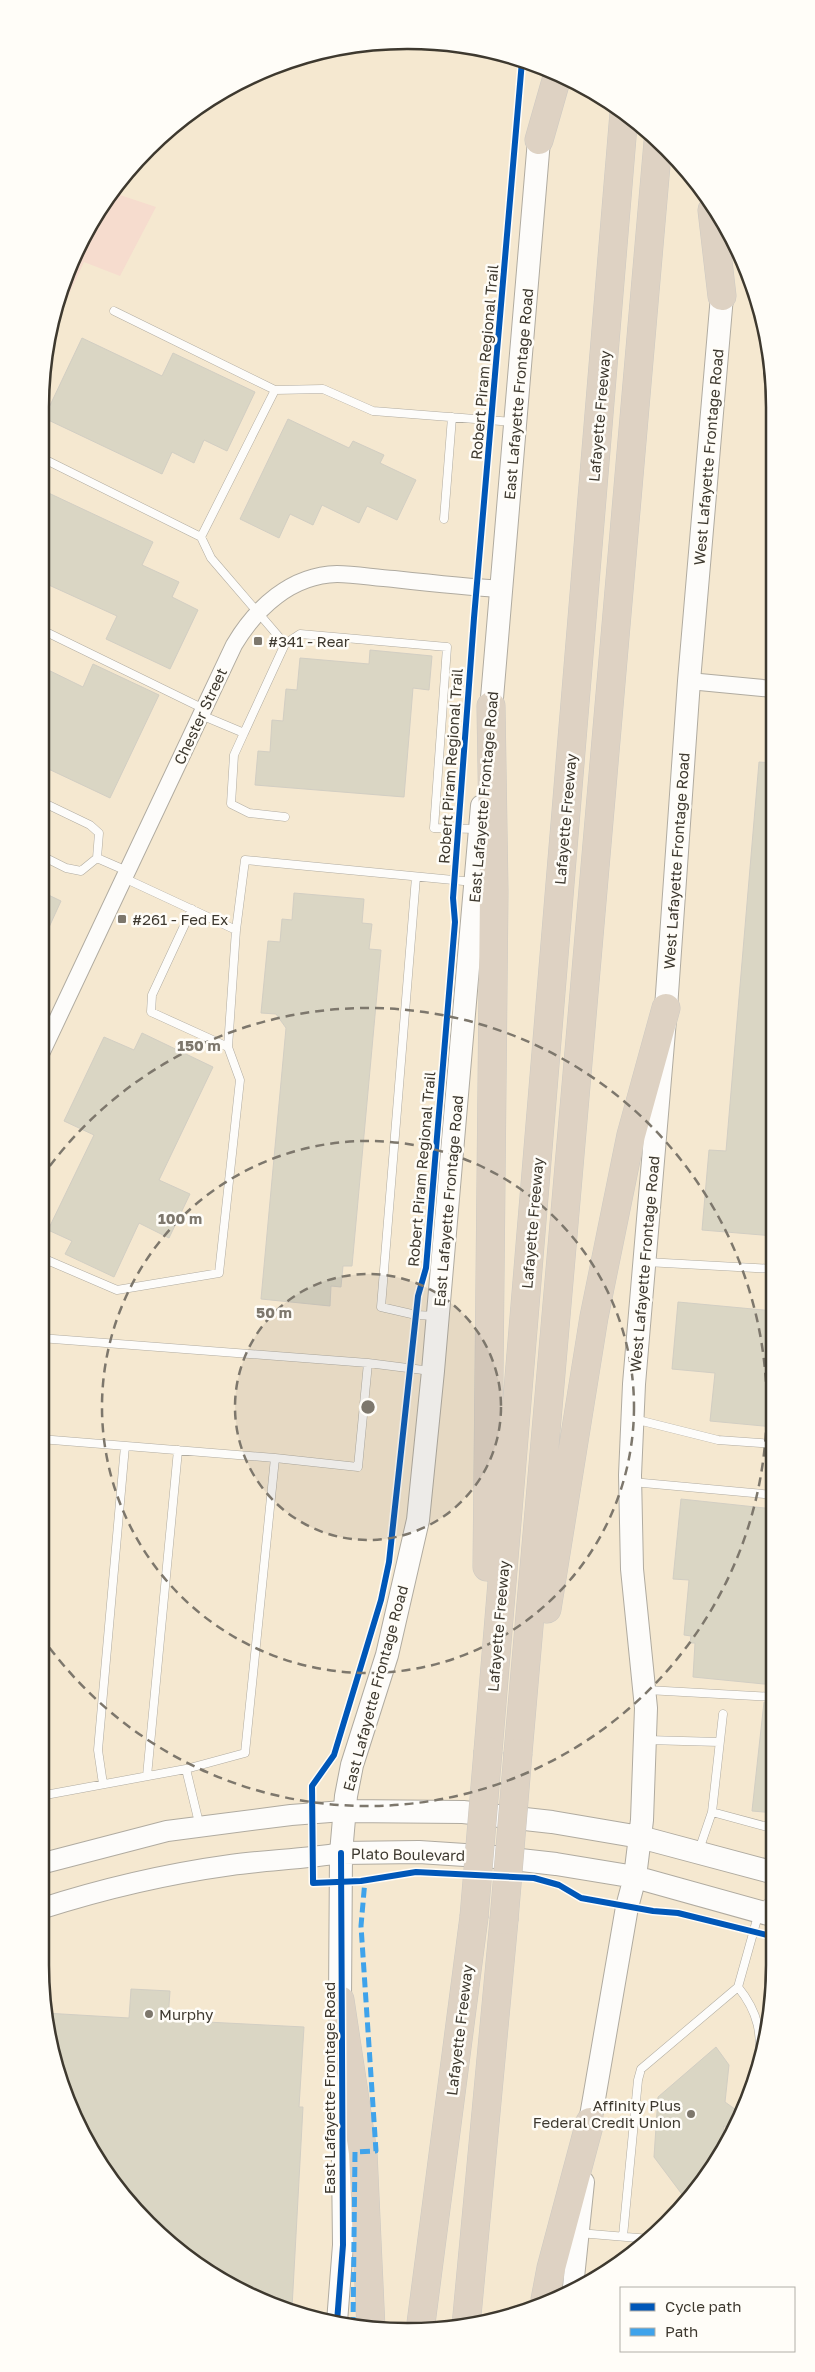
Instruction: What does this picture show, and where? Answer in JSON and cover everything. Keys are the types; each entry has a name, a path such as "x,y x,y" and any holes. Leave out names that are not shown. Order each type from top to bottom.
{"highway":[{"path":"539,140 556,81"},
{"name":"Lafayette Freeway","path":"421,2322 474,1917 623,121"},
{"name":"Lafayette Freeway","path":"467,2318 504,1920 657,150"},
{"path":"713,220 722,296"},
{"path":"488,1741 484,883 491,706"},
{"path":"519,1743 548,1602 594,1317 631,1136 666,1008"},
{"path":"340,2000 363,2153 371,2321"},
{"path":"546,2296 551,2268 590,2122"}],"main road":[{"name":"East Lafayette Frontage Road","path":"340,2000 343,1812 352,1765 387,1655 418,1520 484,883 480,830 539,140"},
{"name":"West Lafayette Frontage Road","path":"590,2122 627,1907 635,1877 640,1837 646,1708 632,1569 630,1482 632,1418 666,1008 689,681 722,296"},
{"path":"343,1812 463,1812 552,1822 640,1837 766,1871"},
{"name":"Plato Boulevard","path":"341,1853 418,1852 495,1857 635,1877 766,1914"}],"street":[{"name":"East Lafayette Frontage Road","path":"539,140 545,76"},
{"name":"West Lafayette Frontage Road","path":"722,296 728,247"},
{"name":"Chester Street","path":"49,1035 234,645 257,611 288,588 306,581 335,574 502,589"},
{"path":"689,681 766,688"},
{"path":"49,1862 167,1831 291,1815 343,1812"},
{"name":"Plato Boulevard","path":"49,1906 83,1895 191,1872 231,1865 313,1858 341,1853"},
{"name":"East Lafayette Frontage Road","path":"337,2316 343,2245 340,2000"},
{"name":"West Lafayette Frontage Road","path":"574,2282 590,2122"}],"lane":[{"path":"114,312 275,390 323,389 373,411 516,422"},
{"path":"201,537 275,390"},
{"path":"444,519 452,417"},
{"path":"49,461 201,537 211,558 285,644"},
{"path":"49,634 244,732"},
{"path":"285,817 249,813 231,804 234,755 285,644 300,634 447,647 434,828 480,830"},
{"path":"49,805 90,824 99,833 97,858 81,871 66,868 49,860"},
{"path":"97,858 192,910 236,930"},
{"path":"49,1261 117,1290 219,1272 240,1080 228,1047 236,930 245,860 484,883"},
{"path":"416,877 381,1307 416,1315 438,1316"},
{"path":"192,910 152,996 151,1012 228,1047"},
{"path":"644,1262 766,1269"},
{"path":"49,1339 368,1362 433,1371"},
{"path":"49,1440 358,1466 368,1362"},
{"path":"632,1418 718,1440 766,1443"},
{"path":"103,1784 98,1750 125,1446"},
{"path":"147,1776 178,1450"},
{"path":"49,1794 186,1769 245,1753 275,1458"},
{"path":"630,1482 766,1494"},
{"path":"645,1690 766,1697"},
{"path":"698,1852 712,1812 723,1714"},
{"path":"645,1740 720,1742"},
{"path":"186,1769 200,1827"},
{"path":"712,1812 766,1827"},
{"path":"623,2236 638,2080 641,2069 738,1987 766,1917"},
{"path":"738,1987 756,2014 759,2034"},
{"path":"578,2233 639,2238"}],"shaded area":[{"path":"408,49 431,50 454,52 500,61 545,76 607,109 644,138 677,171 706,208 739,270 754,315 763,361 766,408 766,1964 763,2011 754,2057 739,2102 706,2164 661,2218 607,2263 545,2296 500,2311 454,2320 408,2323 384,2322 361,2320 315,2311 270,2296 208,2263 171,2234 123,2183 97,2144 76,2102 68,2080 61,2057 52,2011 49,1964 49,408 52,361 61,315 76,270 86,249 109,208 123,189 171,138 208,109 228,97 270,76 292,68 315,61 361,52"},
{"path":"119,195 156,207 120,276 84,262 64,305 76,270 86,249 109,208"}],"building":[{"path":"82,338 162,376 173,353 255,392 227,451 204,440 194,463 172,452 162,474 49,420 49,407"},
{"path":"288,419 349,448 353,441 384,455 380,463 416,480 397,520 367,506 359,523 322,505 313,525 290,514 279,538 240,519"},
{"path":"49,493 153,542 142,565 179,582 172,597 198,610 170,669 106,639 117,616 49,585"},
{"path":"370,650 432,656 429,690 413,688 404,797 255,785 258,751 270,752 272,720 283,721 286,689 297,690 300,658 369,664"},
{"path":"93,664 159,695 110,798 49,769 49,670 83,687"},
{"path":"759,762 766,762 766,1235 702,1230 709,1150 726,1151"},
{"path":"294,893 364,899 362,923 372,924 369,949 381,950 352,1266 343,1266 341,1287 331,1286 330,1306 261,1299 286,1028 276,1014 261,1013 268,941 280,942 282,919 292,920"},
{"path":"49,895 61,901 49,927"},
{"path":"142,1033 213,1067 159,1180 190,1194 169,1238 139,1223 114,1277 65,1254 72,1241 49,1230 49,1228 94,1135 64,1121 104,1037 134,1050"},
{"path":"678,1302 766,1310 766,1426 710,1421 715,1373 672,1369"},
{"path":"681,1499 766,1508 766,1684 693,1677 695,1643 690,1643 691,1636 684,1635 689,1580 673,1579"},
{"path":"764,1702 766,1702 766,1812 752,1811"},
{"path":"131,1989 170,1991 168,2020 304,2027 299,2107 303,2107 292,2304 270,2296 228,2275 189,2249 138,2201 109,2164 97,2144 76,2102 68,2080 61,2057 52,2013 129,2018"},
{"name":"Affinity Plus Federal Credit Union","path":"716,2047 729,2065 725,2102 735,2109 727,2128 724,2126 723,2134 706,2164 682,2195 654,2157 658,2097"}],"marked path":[{"path":"353,2319 355,2152 376,2151 361,1926 365,1880"}],"cycle path":[{"name":"Robert Piram Regional Trail","path":"521,68 474,618 453,898 455,922 426,1268 418,1296 389,1562 381,1600 334,1755 312,1786 313,1883 361,1881 416,1872 534,1878 559,1885 581,1898 653,1911 678,1913 766,1935"},
{"path":"337,2316 343,2245 341,1853"}],"place":[{"name":"#341 - Rear","path":"258,641"},
{"name":"#261 - Fed Ex","path":"122,919"},
{"name":"Murphy","path":"149,2014"},
{"name":"Affinity Plus Federal Credit Union","path":"691,2114"}]}
